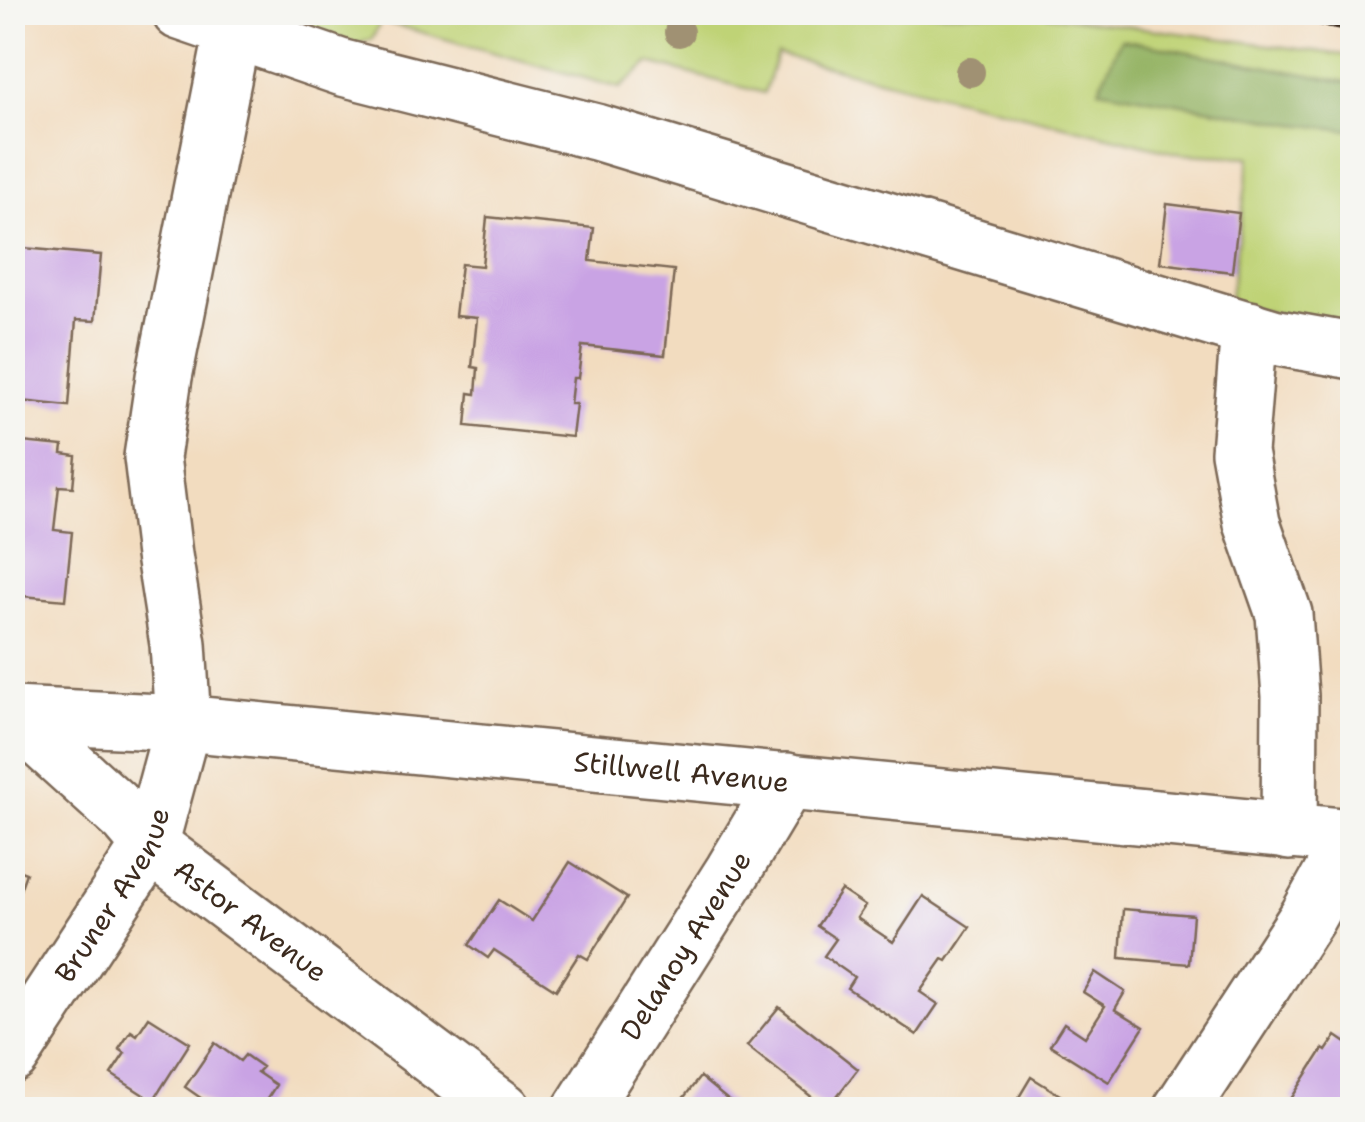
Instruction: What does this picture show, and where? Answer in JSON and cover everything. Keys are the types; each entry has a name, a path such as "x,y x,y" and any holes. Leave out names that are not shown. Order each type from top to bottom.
{"street":[{"path":"180,12 343,68 596,132 1250,330 1352,351"},
{"name":"Bruner Avenue","path":"12,1055 150,845 183,723 178,644 152,457 164,377 233,30"},
{"path":"1250,330 1239,452 1252,523 1284,614 1290,696 1289,832"},
{"name":"Stillwell Avenue","path":"13,715 183,723 1352,837"},
{"name":"Astor Avenue","path":"13,715 126,818 150,845 503,1110"},
{"name":"Delanoy Avenue","path":"581,1110 788,781"},
{"path":"1181,1110 1308,916 1352,837"}],"green space":[{"path":"244,13 1031,13 1352,56 1352,332 1229,303 1250,157 1181,154 777,54 764,93 649,63 620,88 381,21 372,39 356,45"},
{"path":"1121,39 1352,83 1352,130 1294,124 1099,89"}],"building":[{"path":"1167,204 1239,213 1232,272 1160,263"},
{"path":"487,217 594,228 590,261 674,270 665,355 582,346 570,404 576,404 572,437 466,426 469,393 476,394 478,368 472,367 477,318 455,316 461,264 482,266"},
{"path":"12,247 101,255 95,321 76,320 69,406 12,400"},
{"path":"12,441 63,446 62,454 76,456 73,487 59,486 54,530 72,532 65,600 12,595"},
{"path":"570,862 627,898 588,959 579,954 556,990 494,950 488,958 469,945 499,900 532,921"},
{"path":"12,868 26,873 13,910 12,910"},
{"path":"841,890 865,906 857,918 893,942 923,896 970,927 920,992 938,1004 917,1035 847,988 854,977 824,956 836,939 817,926"},
{"path":"1123,909 1193,915 1189,964 1120,958"},
{"path":"1095,972 1125,992 1115,1009 1144,1027 1109,1082 1050,1045 1064,1023 1085,1037 1105,1006 1083,992"},
{"path":"779,1007 858,1069 827,1109 747,1046"},
{"path":"149,1017 190,1043 153,1101 111,1074 125,1053 119,1049 131,1031 137,1035"},
{"path":"1336,1036 1352,1047 1352,1110 1307,1110 1291,1099 1323,1049 1326,1051"},
{"path":"215,1043 240,1061 245,1055 262,1067 257,1072 276,1085 260,1110 218,1110 185,1087"},
{"path":"700,1077 740,1110 674,1110"},
{"path":"1031,1077 1084,1110 1028,1110 1016,1102"}],"railway":[{"path":"1269,12 1352,26"}]}
